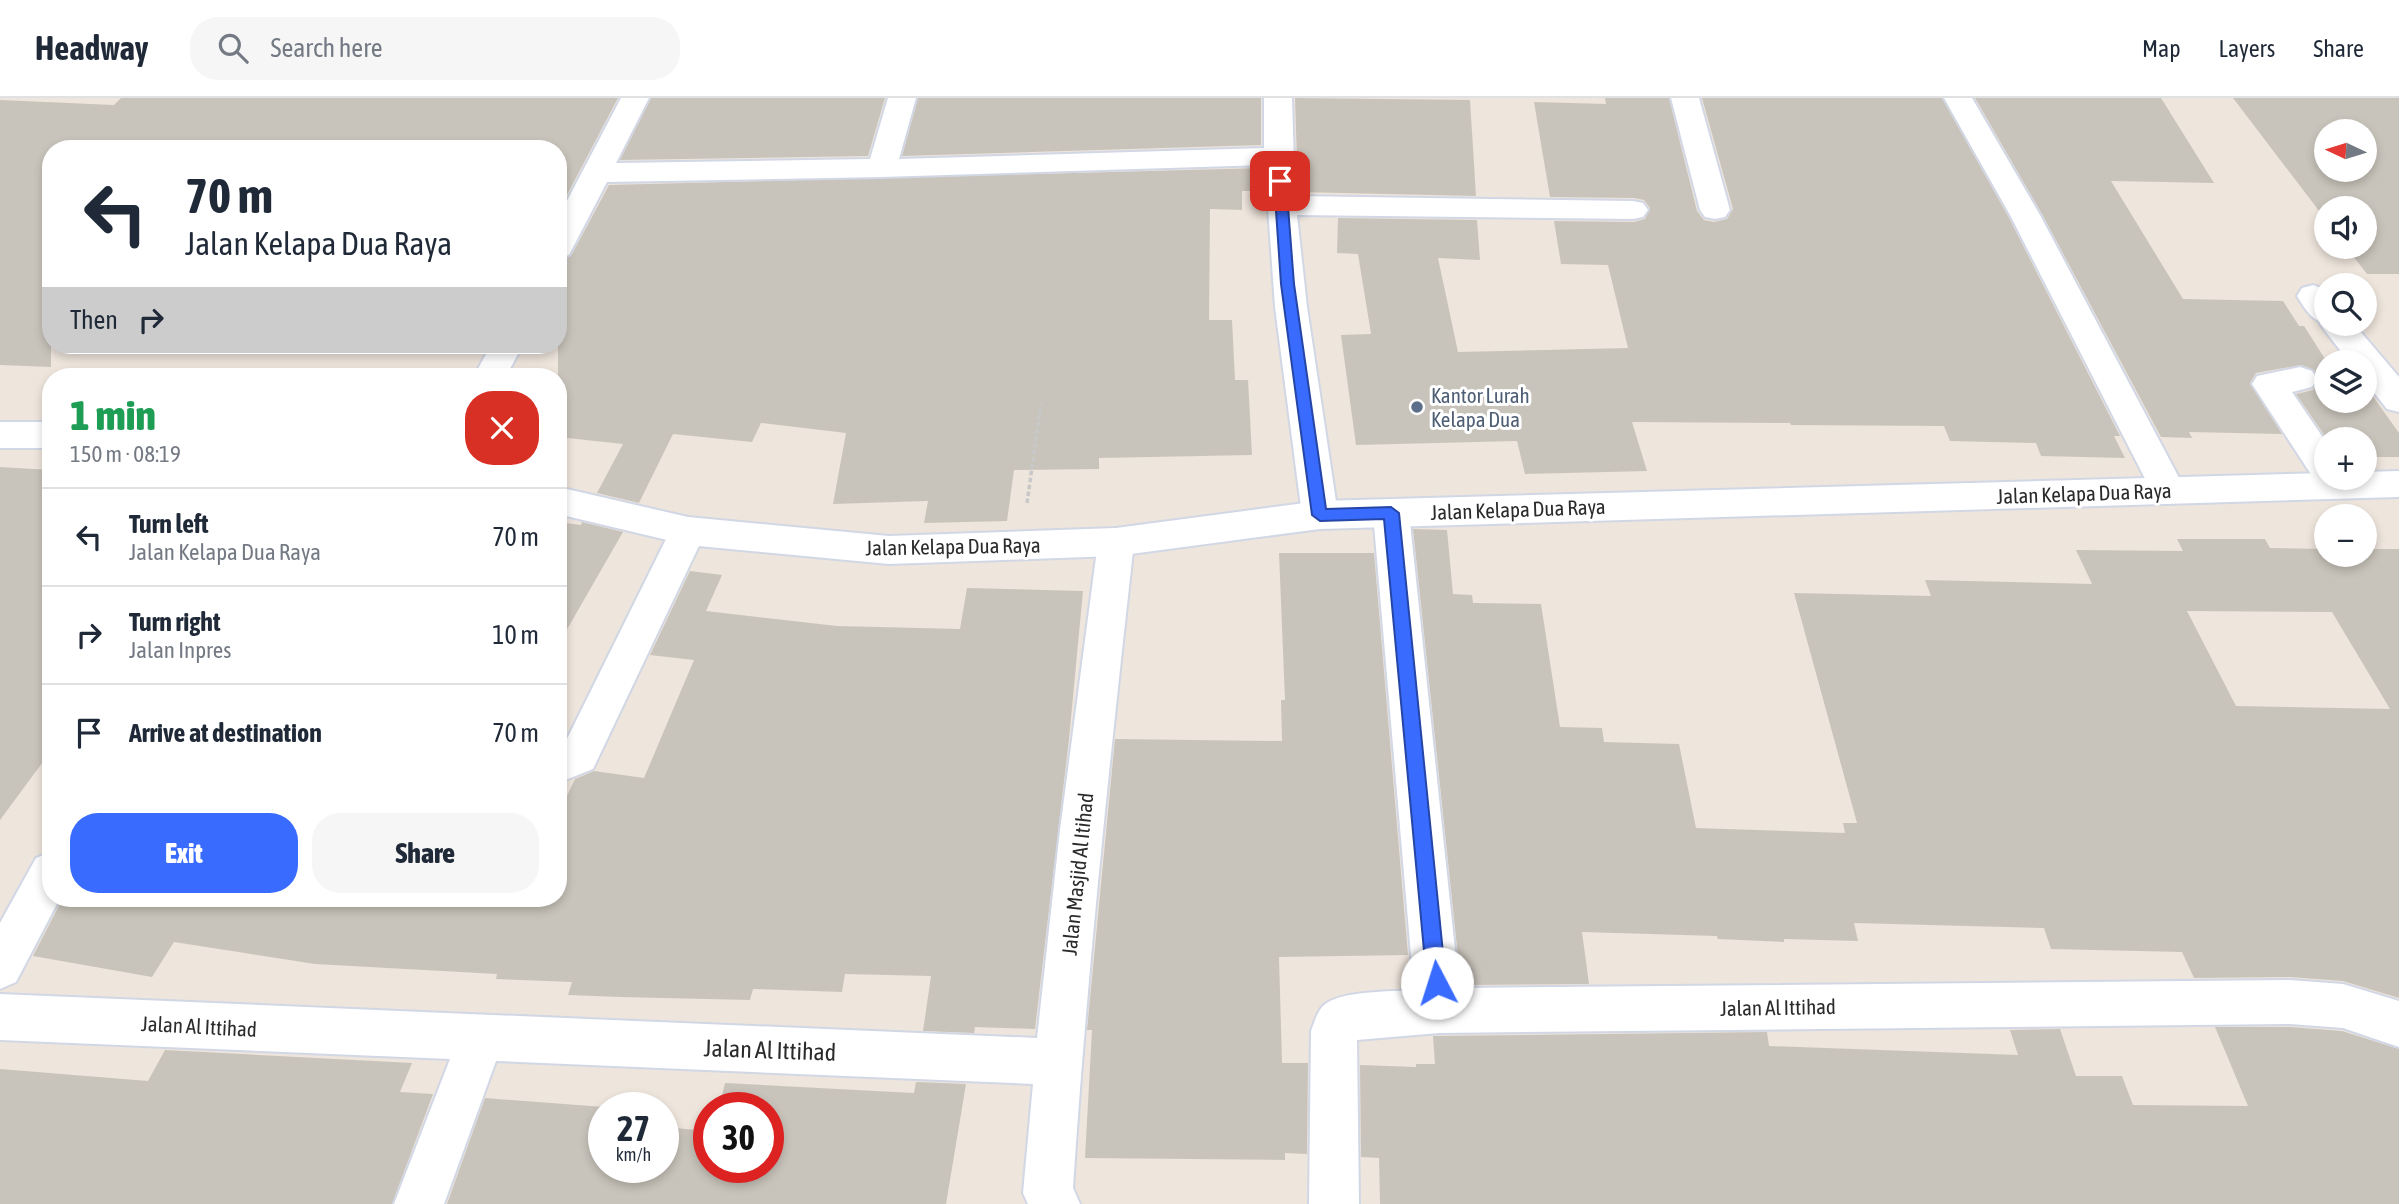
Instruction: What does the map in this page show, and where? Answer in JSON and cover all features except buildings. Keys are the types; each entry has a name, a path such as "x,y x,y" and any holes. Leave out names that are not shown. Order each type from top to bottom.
{"street":[{"path":"567,230 635,98"},
{"path":"882,168 902,98"},
{"path":"1278,98 1278,156 1287,284 1320,515"},
{"path":"1685,98 1715,210"},
{"path":"1958,98 2025,215 2168,491"},
{"path":"596,173 800,167 882,168 1278,156"},
{"path":"1283,205 1633,210"},
{"path":"2346,336 2399,400"},
{"path":"2300,379 2269,383 2314,452"},
{"path":"0,435 42,435"},
{"name":"Jalan Kelapa Dua Raya","path":"567,502 688,531 889,550 1116,542 1320,515 2168,491 2314,479"},
{"name":"Jalan Kelapa Dua Raya","path":"2377,482 2399,484"},
{"path":"1391,513 1439,1011"},
{"path":"567,761 579,756 688,531"},
{"name":"Jalan Masjid Al Itihad","path":"1055,1204 1048,1193 1058,1062 1081,831 1116,542"},
{"path":"0,967 42,889"},
{"name":"Jalan Al Ittihad","path":"1334,1204 1334,1031 1340,1021 1356,1017 1439,1011 2290,1002 2343,1006 2399,1024"},
{"name":"Jalan Al Ittihad","path":"0,1017 1058,1062"},
{"path":"419,1204 481,1038"}],"path":[{"path":"1022,546 1041,404"}],"place":[{"name":"Kantor Lurah Kelapa Dua","path":"1417,407"}],"route":[{"path":"1280,181 1287,284 1320,515 1391,513 1437,983"}]}
